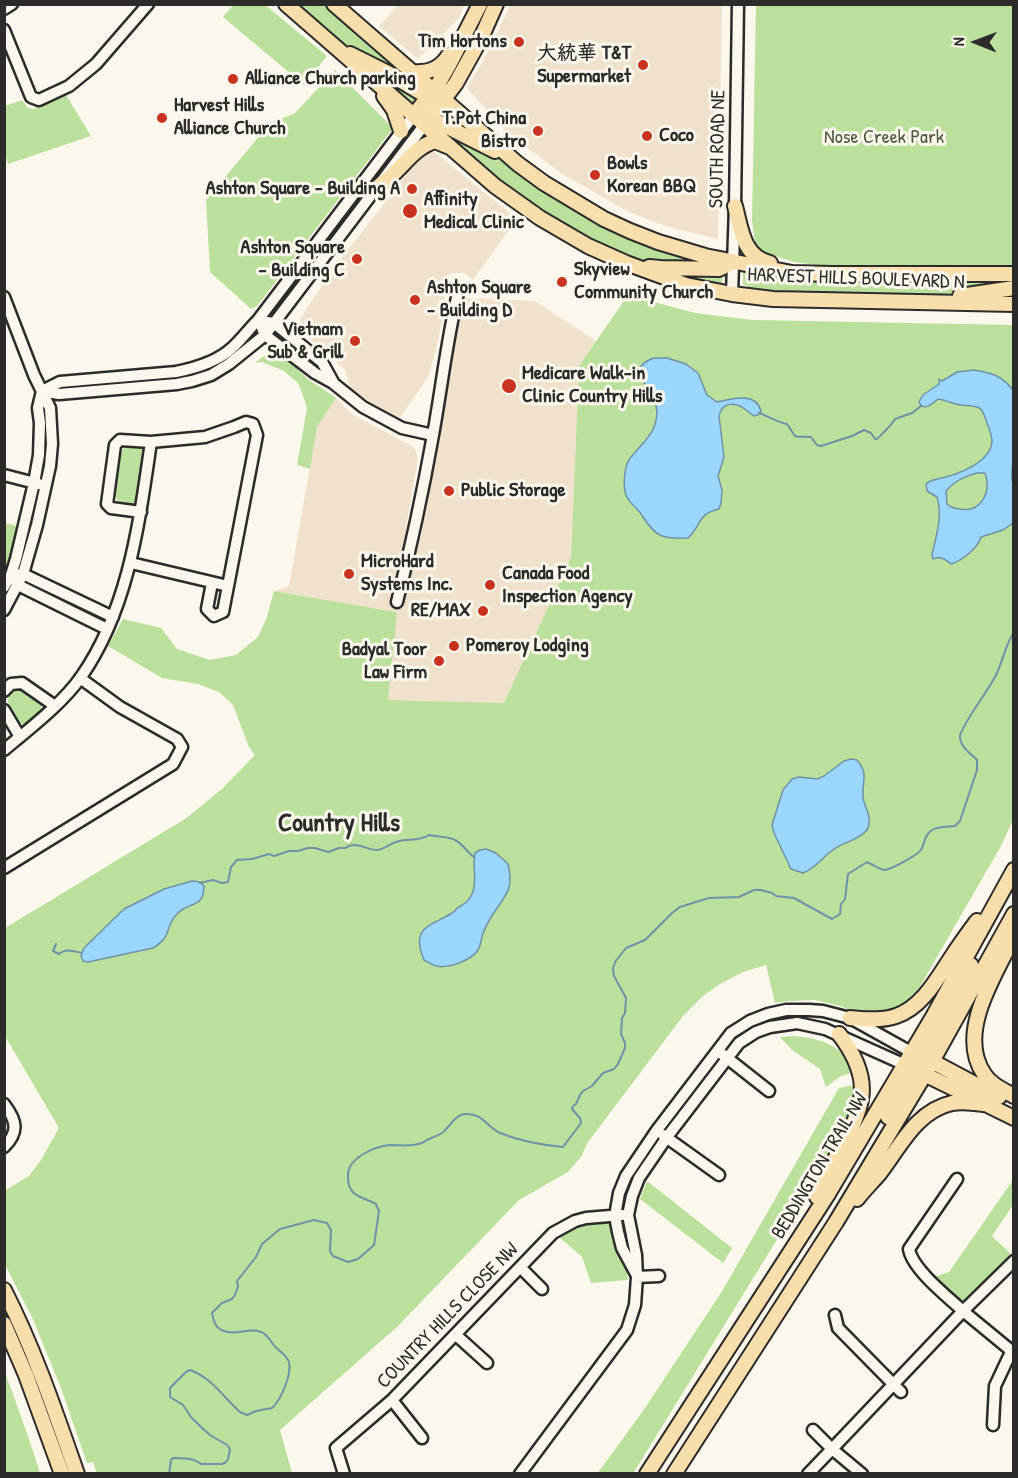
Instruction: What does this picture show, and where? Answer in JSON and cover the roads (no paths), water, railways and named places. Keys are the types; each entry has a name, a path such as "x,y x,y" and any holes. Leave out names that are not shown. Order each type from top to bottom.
{"main road":[{"path":"286,4 414,115 421,114 427,121 518,164"},
{"path":"334,4 413,72 436,99 444,100"},
{"path":"414,115 450,63 480,4"},
{"path":"427,121 456,83 481,38 496,4"},
{"path":"413,72 428,72 438,67 445,61 461,35 469,27"},
{"path":"338,49 361,58 430,93"},
{"path":"368,75 394,110 401,131"},
{"path":"456,83 462,103 493,143"},
{"name":"HARVEST HILLS BOULEVARD N","path":"444,100 518,164 544,183 576,203 630,231 683,251 792,273 1014,274"},
{"name":"HARVEST HILLS BOULEVARD N","path":"427,121 451,147 495,186 540,218 588,246 686,285 732,294 773,298 1014,304"},
{"path":"380,185 424,145 435,141 451,147"},
{"path":"735,206 745,244 757,258 828,274"},
{"path":"626,263 661,268 719,269 733,262"},
{"path":"920,302 1014,288"},
{"path":"850,1018 867,1023 899,1016 914,1006 934,983 1013,870"},
{"name":"BEDDINGTON TRAIL NW","path":"922,1057 934,1015 1013,870"},
{"name":"BEDDINGTON TRAIL NW","path":"648,1473 828,1194 922,1057 1014,914"},
{"path":"1014,936 981,1006 974,1029 974,1039 976,1056 983,1073 991,1083 1014,1096"},
{"path":"800,1238 831,1166 855,1120 861,1101 860,1070 839,1034"},
{"path":"1014,1106 922,1057 914,1069 1014,1118"},
{"name":"BEDDINGTON TRAIL NW","path":"674,1473 836,1222 858,1184 914,1069"},
{"path":"836,1222 878,1174 913,1128 932,1111 954,1103 972,1102 990,1105"},
{"path":"4,1290 40,1368 77,1473"},
{"path":"4,1324 27,1375 62,1473"},
{"path":"642,1473 700,1394"}],"street":[{"path":"4,9 12,4"},
{"path":"4,30 31,97 39,100 69,86 96,64 148,4"},
{"name":"SOUTH ROAD NE","path":"732,294 738,4"},
{"path":"42,391 60,382 190,369 208,363 231,349 258,320 414,115"},
{"path":"42,391 59,394 177,384 211,375 229,364 265,335 427,121"},
{"path":"397,602 409,555 433,435 451,322 459,289"},
{"path":"4,610 23,574 46,486 52,444 50,408 34,375 6,302"},
{"path":"258,320 274,323 322,362 333,382"},
{"path":"258,320 265,335 315,373 333,382 363,407 386,421 409,430 433,435"},
{"path":"4,587 11,575 34,483 39,454 38,408 42,391"},
{"path":"141,513 111,508 107,504 115,445 120,440 152,442 205,437 246,422 254,424 257,435 223,612 214,616 207,609 212,583"},
{"path":"4,750 55,706 80,678 110,624 131,563 152,442"},
{"path":"4,476 46,486"},
{"path":"131,563 228,586"},
{"path":"11,575 23,574 110,624"},
{"path":"11,575 18,585 110,624"},
{"path":"4,868 173,764 182,747 177,740 120,707 80,678"},
{"path":"4,691 11,684 22,682 55,706"},
{"path":"4,710 20,736"},
{"path":"637,1277 622,1248 615,1216 619,1192 626,1176 657,1130 730,1034 750,1021 786,1010 823,1011 850,1018"},
{"path":"520,1473 627,1330 635,1305 637,1277 636,1256 628,1215 639,1178 667,1137 739,1043 756,1032 770,1027 797,1023 839,1034 914,1069"},
{"path":"860,1043 860,1036 867,1023 922,1057"},
{"path":"717,1050 769,1090"},
{"path":"4,1104 14,1118 15,1131 4,1147"},
{"path":"657,1130 719,1175"},
{"path":"957,1179 909,1249 910,1257 935,1286 1012,1352 995,1386 993,1425"},
{"name":"COUNTRY HILLS CLOSE NW","path":"344,1473 336,1448 392,1400 553,1233 575,1221 586,1218 628,1215"},
{"path":"808,1473 897,1388 963,1311 1014,1261"},
{"path":"520,1268 542,1289"},
{"path":"637,1277 659,1276"},
{"path":"835,1315 838,1328 897,1388"},
{"path":"456,1335 487,1363"},
{"path":"392,1400 422,1438"},
{"path":"813,1430 862,1473"}],"water":[{"path":"654,358 667,358 686,364 698,373 707,395 717,402 736,398 749,399 758,405 761,411 754,416 738,405 730,404 721,411 719,416 724,457 718,476 722,490 721,503 719,509 703,517 688,538 661,536 652,529 625,492 624,478 627,463 650,434 657,418 654,398 640,373 640,367"},
{"path":"974,370 991,374 1000,378 1013,390 1013,523 1003,530 981,537 969,554 951,564 943,558 933,559 939,504 937,497 927,491 926,484 931,480 949,476 973,466 986,455 992,441 983,412 978,407 938,399 926,407 919,402 923,395 939,384 939,379 942,381 957,372","holes":["985,473 986,494 979,504 967,509 955,508 947,504 946,491 953,484 968,476"]},
{"path":"857,760 864,773 863,800 869,819 867,829 858,837 833,850 808,871 803,873 791,869 772,825 783,790 792,779 799,777 817,779 844,761"},
{"path":"486,849 496,853 508,864 509,888 488,923 475,954 453,965 441,967 433,965 424,960 420,949 421,934 424,929 455,911 470,898 475,884 475,853"},
{"path":"192,881 200,882 204,886 199,902 177,914 160,943 153,948 88,962 83,961 81,956 84,948 124,909 164,889"}],"waterway":[{"path":"759,413 787,424 794,435 811,437 817,445 821,446 864,430 877,439 895,419 912,413 921,406"},
{"path":"169,1474 173,1458 192,1459 201,1464 222,1464 228,1459 230,1449 210,1435 191,1417 183,1405 170,1397 170,1388 186,1372 190,1370 198,1373 217,1388 240,1412 247,1415 272,1408 285,1386 289,1373 289,1362 266,1335 256,1331 233,1333 221,1330 214,1322 212,1313 235,1295 238,1287 237,1281 256,1257 262,1244 280,1229 314,1220 327,1223 331,1230 330,1251 333,1256 348,1262 358,1259 374,1245 379,1211 376,1204 352,1192 348,1182 352,1163 363,1154 377,1148 423,1143 442,1133 462,1115 472,1114 508,1136 563,1147 581,1123 580,1118 572,1109 573,1106 583,1091 592,1086 603,1073 614,1069 625,1048 621,1034 626,998 614,976 613,969 615,962 626,948 645,940 680,907 709,898 739,897 754,890 794,898 832,919 840,914 841,904 845,899 848,874 867,862 884,870 898,865 921,850 929,832 940,827 955,826 960,821 977,770 977,760 963,746 960,735 995,677 1014,632"},
{"path":"200,883 213,880 228,882 231,867 237,860 269,854 274,856 308,848 328,852 357,845 378,850 396,842 429,835 455,840 474,857"},
{"path":"56,944 53,951 59,954 67,951 82,953"}],"place":[{"name":"Tim Hortons","path":"519,42"},
{"name":"大統華 T&T Supermarket","path":"643,65"},
{"name":"Alliance Church parking","path":"233,79"},
{"name":"Harvest Hills Alliance Church","path":"162,118"},
{"name":"T.Pot China Bistro","path":"538,131"},
{"name":"Coco","path":"647,136"},
{"name":"Bowls Korean BBQ","path":"595,175"},
{"name":"Ashton Square - Building A","path":"412,189"},
{"name":"Affinity Medical Clinic","path":"410,211"},
{"name":"Ashton Square - Building C","path":"357,259"},
{"name":"Skyview Community Church","path":"562,282"},
{"name":"Ashton Square - Building D","path":"415,300"},
{"name":"Vietnam Sub & Grill","path":"355,341"},
{"name":"Medicare Walk-in Clinic Country Hills","path":"509,386"},
{"name":"Public Storage","path":"449,491"},
{"name":"MicroHard Systems Inc.","path":"349,574"},
{"name":"Canada Food Inspection Agency","path":"490,585"},
{"name":"RE/MAX","path":"483,611"},
{"name":"Pomeroy Lodging","path":"454,646"},
{"name":"Badyal Toor Law Firm","path":"439,661"}],"district":[{"name":"Country Hills","path":"339,824"}],"park label":[{"name":"Nose Creek Park","path":"884,138"}]}
